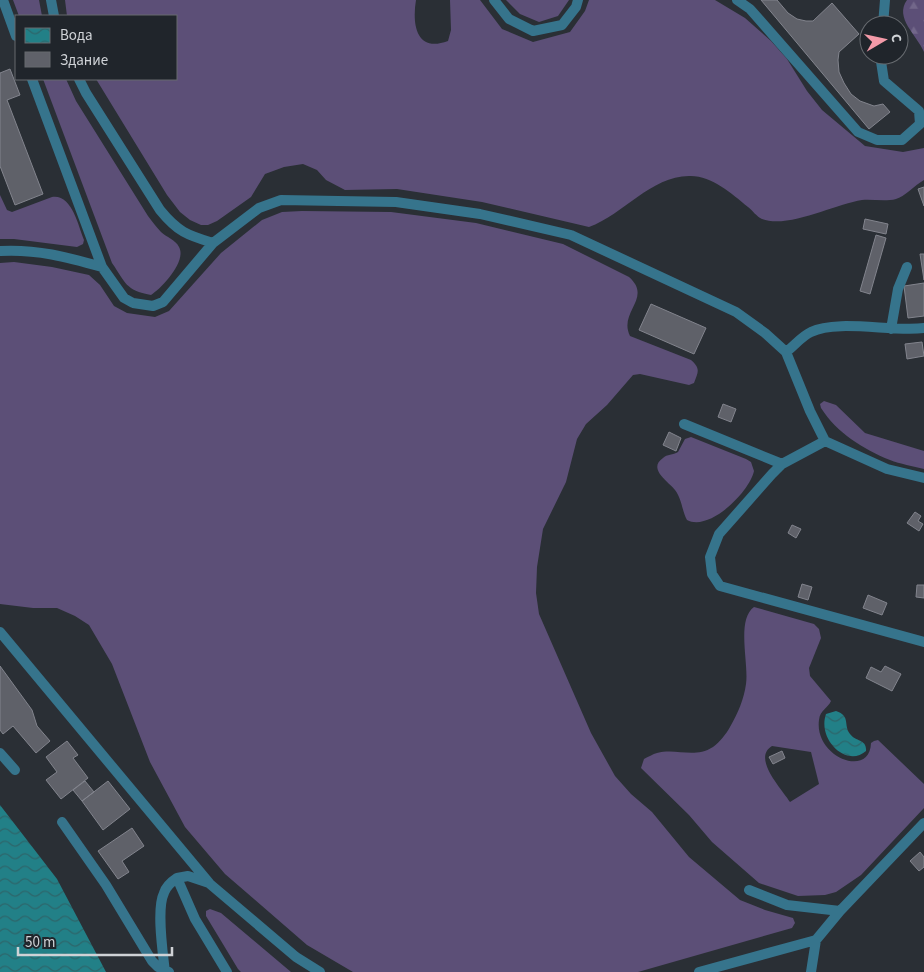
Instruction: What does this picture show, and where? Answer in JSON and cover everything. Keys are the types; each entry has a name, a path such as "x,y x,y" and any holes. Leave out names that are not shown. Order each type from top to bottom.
{"lane":[{"path":"3,0 15,33"},
{"path":"51,0 54,15"},
{"path":"494,0 509,19 533,31 562,25 576,6 578,0"},
{"path":"737,0 750,9 858,132 877,140 902,140 920,124 919,111 884,81 882,65"},
{"path":"884,15 885,0"},
{"path":"32,80 102,267 124,298 133,303 153,306 163,302 213,244 259,208 281,200 396,202 480,214 571,235 736,312 765,333 786,352 810,411 826,440 886,469 924,478"},
{"path":"80,80 160,210 172,224 186,234 213,244"},
{"path":"0,251 14,250 59,254 102,267"},
{"path":"892,329 898,289 907,267"},
{"path":"786,352 811,332 836,326 892,329 924,328"},
{"path":"684,424 782,464"},
{"path":"826,440 782,464 719,534 710,557 712,574 720,586 924,642"},
{"path":"0,632 210,884 296,957 320,972"},
{"path":"0,753 15,770"},
{"path":"62,822 106,885 148,956 158,967 167,972"},
{"path":"811,972 816,940 840,911 924,823"},
{"path":"167,972 160,908 163,894 168,885 177,878 188,876 210,884"},
{"path":"177,878 195,919 227,972"},
{"path":"748,890 787,905 840,911"},
{"path":"700,972 816,940"}],"green space":[{"path":"13,0 39,0 42,15 19,15"},
{"path":"65,0 416,0 415,18 418,34 423,40 437,44 448,41 451,30 450,0 480,0 502,29 533,42 570,32 585,11 589,0 715,0 745,18 771,41 787,59 807,91 822,110 865,146 903,152 924,148 924,180 896,199 862,200 812,215 785,221 773,221 760,218 735,196 713,182 697,176 689,176 662,182 614,214 589,227 482,202 397,189 345,190 326,180 317,170 303,164 284,167 265,174 251,197 217,221 208,225 201,225 190,220 180,212 167,195 97,80 178,80 178,15 67,15"},
{"path":"506,0 569,0 558,16 539,22 520,14"},
{"path":"907,0 924,0 924,52 909,28 909,15 904,15"},
{"path":"43,80 66,80 76,101 148,216 161,232 176,242 181,253 172,274 151,295 136,291 127,285 112,263"},
{"path":"0,195 7,210 12,212 52,197 59,197 65,200 77,219 84,240 83,244 77,247 0,239"},
{"path":"282,212 391,212 476,223 563,244 629,277 635,285 638,292 637,299 627,327 630,336 691,360 696,366 698,371 694,383 689,385 640,374 633,375 607,405 586,424 577,439 566,482 543,529 537,567 536,593 539,614 591,733 615,776 631,794 652,812 689,857 740,900 793,918 795,923 792,928 638,972 353,972 307,945 225,874 185,827 150,762 112,664 89,625 57,608 33,608 0,604 0,263 14,262 52,267 89,275 100,285 114,306 127,313 155,317 169,311 221,253 262,220"},
{"path":"824,401 836,405 865,433 924,451 924,469 890,460 870,451 851,439 827,417 820,404"},
{"path":"691,437 746,459 751,462 754,471 745,489 728,508 707,520 696,522 687,520 681,501 657,467 659,462 665,457 678,452 685,439"},
{"path":"754,607 814,624 819,629 821,638 809,668 810,676 831,701 821,714 819,720 820,733 825,744 833,753 843,759 862,760 868,754 871,743 878,740 924,784 924,808 861,875 836,892 825,895 798,896 759,883 712,842 689,815 641,768 644,759 657,753 692,753 706,750 716,745 727,732 738,711 745,690 744,632 749,613","holes":["772,746 811,752 819,784 790,802 770,773 765,758 767,751"]},
{"path":"210,909 221,913 291,972 241,972 206,916 206,911"}],"water":[{"path":"836,711 844,715 848,731 865,744 866,751 850,756 843,754 830,742 824,724 826,714"},
{"path":"0,805 57,879 106,972 0,972"}],"building":[{"path":"761,0 777,0 788,13 797,19 806,21 813,21 832,3 859,34 839,52 839,72 851,94 860,101 874,106 883,104 890,112 869,129"},
{"path":"10,69 20,95 7,100 43,194 15,205 0,166 0,73"},
{"path":"924,187 924,206 918,189"},
{"path":"865,219 888,224 886,234 863,229"},
{"path":"876,235 886,238 870,294 860,291"},
{"path":"920,254 924,254 924,280"},
{"path":"924,283 924,316 908,318 904,286"},
{"path":"651,304 706,328 694,354 639,330"},
{"path":"922,342 924,356 907,359 905,344"},
{"path":"723,404 736,409 731,422 718,417"},
{"path":"669,432 681,438 676,451 663,445"},
{"path":"915,512 921,516 918,521 923,524 919,531 907,523"},
{"path":"792,525 801,529 796,538 788,533"},
{"path":"802,584 812,587 808,600 798,597"},
{"path":"917,585 924,585 924,598 916,597"},
{"path":"868,595 887,603 882,615 863,608"},
{"path":"0,666 32,710 37,726 50,741 36,753 13,726 3,734 0,730"},
{"path":"885,666 901,674 892,691 866,678 871,667 881,672"},
{"path":"67,741 78,755 73,758 88,778 61,799 46,780 57,772 46,757"},
{"path":"782,751 785,758 773,764 769,757"},
{"path":"85,781 94,792 82,801 73,790"},
{"path":"108,781 130,809 103,830 82,801"},
{"path":"132,828 144,846 122,861 129,872 118,879 98,851"},
{"path":"920,852 924,857 924,867 919,871 910,861"}]}
